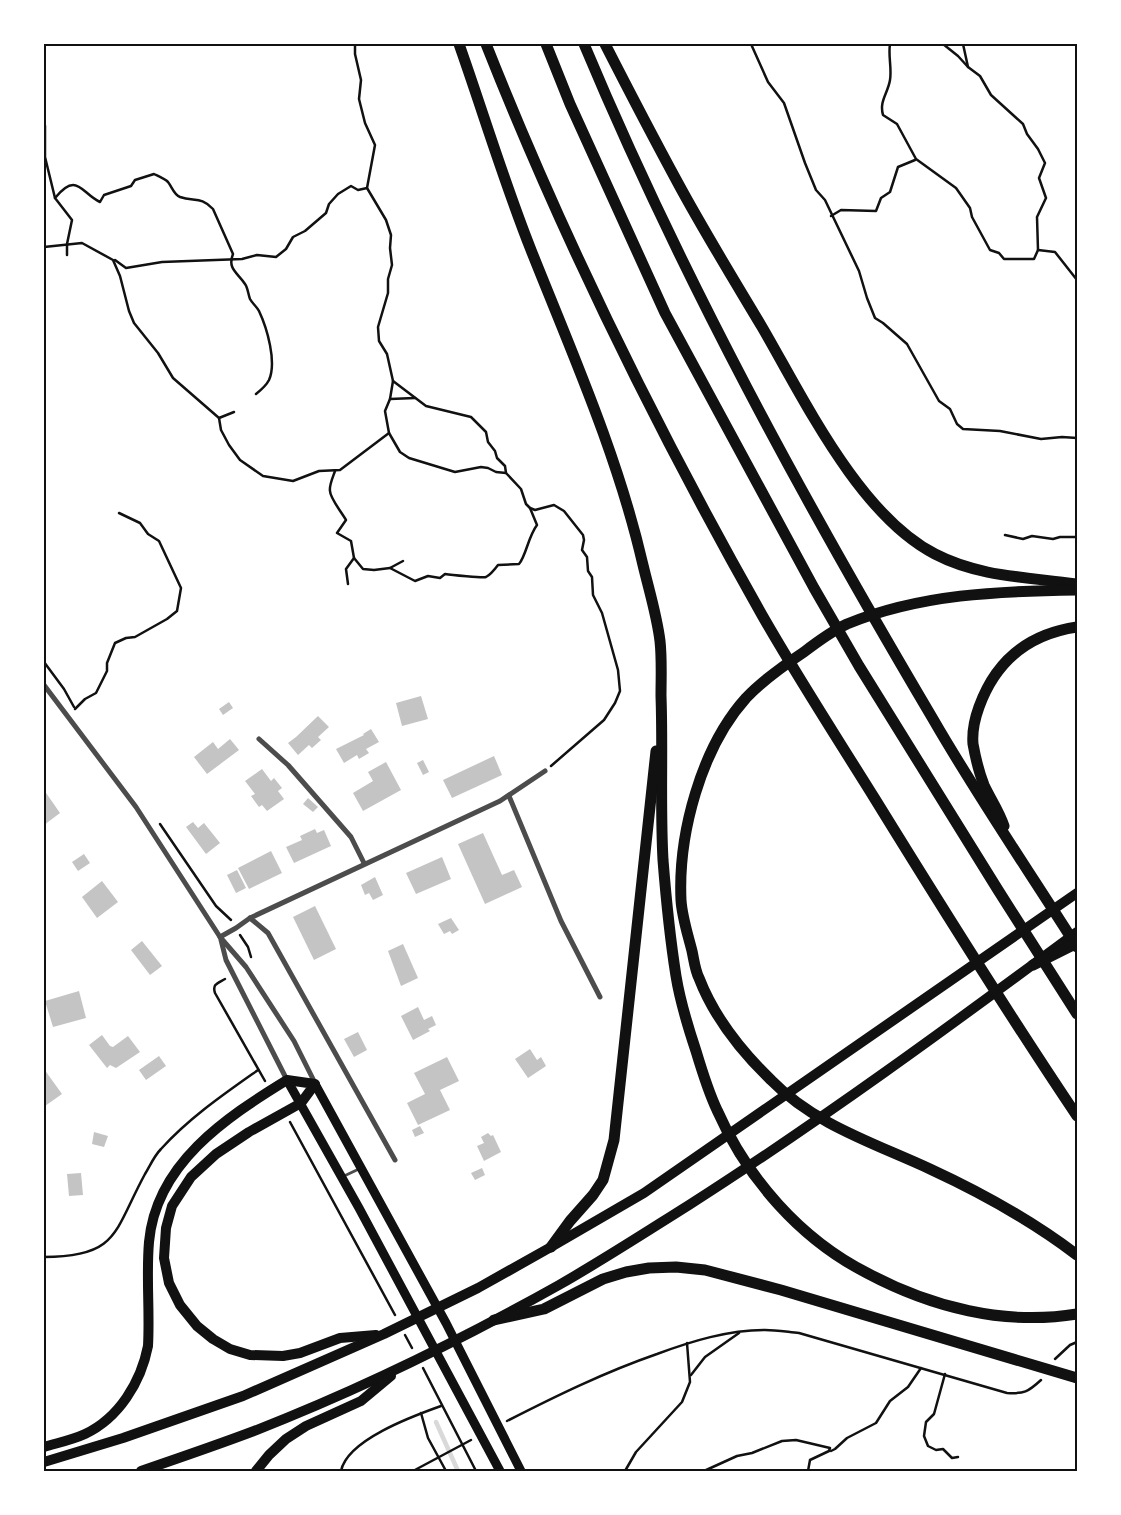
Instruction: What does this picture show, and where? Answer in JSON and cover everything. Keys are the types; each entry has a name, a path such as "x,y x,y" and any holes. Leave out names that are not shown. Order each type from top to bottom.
{"highway":[{"path":"459,44 529,245 605,439 635,528 660,641 663,859 676,979 687,1025 717,1110 738,1150 761,1184 798,1224 821,1244 856,1267 892,1286 929,1301 969,1311 1012,1317 1077,1314"},
{"path":"486,44 522,135 616,340 675,456 763,617 950,922 1077,1116"},
{"path":"546,44 570,104 665,313 814,588 859,666 1077,1014"},
{"path":"584,44 673,243 758,411 933,720 1010,844 1077,945 1033,965"},
{"path":"605,44 680,187 800,393 840,461 875,504 902,531 934,554 952,562 990,573 1077,585"},
{"path":"1077,590 979,593 920,602 845,625 768,676 744,700 719,738 704,768 689,815 682,861 681,903 698,977 715,1012 743,1051 773,1083 838,1129 928,1168 986,1196 1044,1230 1077,1255"},
{"path":"1010,844 998,810 984,784 973,744 976,717 984,693 995,674 1007,659 1025,645 1045,635 1077,627"},
{"path":"551,1248 603,1180 613,1147 661,702"},
{"path":"44,1462 123,1438 234,1399 296,1374 478,1288 551,1248 651,1188 1077,893"},
{"path":"141,1471 255,1431 402,1367 494,1320 599,1261 723,1183 858,1091 1077,932"},
{"path":"44,1447 85,1434 103,1423 130,1394 145,1361 148,1346 149,1243 152,1220 159,1199 177,1168 200,1142 287,1080 315,1084 301,1103 216,1154 191,1177 172,1206 166,1228 164,1258 169,1283 180,1305 197,1326 213,1339 230,1349 250,1355 283,1356 300,1353 340,1338 384,1334"},
{"path":"494,1320 544,1309 603,1279 626,1272 676,1266 705,1270 781,1290 1077,1378"},
{"path":"256,1471 286,1439 306,1426 361,1401 402,1367"}],"main road":[{"path":"287,1080 342,1177 500,1471"},
{"path":"315,1084 446,1323 521,1471"}],"street":[{"path":"44,686 136,807 220,937 246,967 294,1041 315,1084"},
{"path":"259,739 288,765 351,837 364,863"},
{"path":"220,937 250,918 509,796 545,771"},
{"path":"509,796 562,921 600,998"},
{"path":"250,918 268,934 395,1160"},
{"path":"220,937 226,960 287,1080"}],"lane":[{"path":"342,1177 361,1167"}],"path":[{"path":"355,44 355,54 361,80 360,99 365,123 375,145 367,188 386,220 391,235 392,265 388,279 388,293 378,327 380,341 387,354 393,381 390,399 384,411 389,434 400,452 409,458 455,472 481,467 506,473"},
{"path":"751,44 768,82 784,103 816,190 825,200 859,272 875,318 907,344 939,401 950,409 957,424 963,429 1000,431 1041,440 1062,437 1077,438"},
{"path":"890,44 890,80 881,108 883,115 898,124 916,160 956,188 970,208 972,217 990,250 999,253 1004,259 1034,259 1038,250 1038,217 1046,198 1039,178 1044,163 1023,124 991,95 980,76 943,44"},
{"path":"963,44 968,67"},
{"path":"44,121 46,126 44,157 55,198 72,220 67,244 67,255"},
{"path":"831,216 841,210 876,211 881,198 890,192 898,168 916,160"},
{"path":"55,198 67,186 77,185 86,190 92,198 100,202 104,195 131,186 135,180 154,174 167,182 180,197 198,199 208,203 213,209 232,254 230,260 233,271 245,284 251,300 258,310 270,344 272,363 270,378 256,394"},
{"path":"44,246 82,243 126,268 162,262 242,259 257,255 276,257 286,249 293,237 305,231 326,213 329,204 338,194 352,186 358,190 367,188"},
{"path":"1038,250 1055,252 1077,280"},
{"path":"113,260 120,276 134,323 158,353 173,378 219,418 229,445 240,460 262,476 293,480 318,471 340,470 389,434"},
{"path":"390,568 415,581 428,576 440,578 445,574 479,578 487,577 498,565 518,564 524,559 530,534 536,525 521,489 506,473 504,466 488,442 486,432 471,417 426,406 393,381"},
{"path":"390,399 417,398"},
{"path":"219,418 234,412"},
{"path":"334,471 330,491 346,520 337,533 351,542 354,558 363,569 374,570 390,568 403,561"},
{"path":"530,508 535,510 554,505 564,511 582,535 584,540 582,550 587,557 588,571 592,577 593,595 602,613 618,670 620,691 604,720 545,771"},
{"path":"75,709 85,699 96,693 107,671 107,663 115,643 126,638 135,637 167,619 177,611 181,588 159,541 148,534 140,523 119,513"},
{"path":"1005,535 1023,539 1032,536 1053,539 1077,537"},
{"path":"348,584 346,569 354,558"},
{"path":"233,974 215,985 213,989 271,1090"},
{"path":"44,1257 66,1257 91,1252 108,1241 122,1221 139,1186 160,1150 211,1103 258,1070"},
{"path":"284,1112 398,1322"},
{"path":"403,1330 416,1356"},
{"path":"536,1406 606,1373 687,1343 714,1336 765,1330 799,1333 1007,1393"},
{"path":"690,1376 704,1357 740,1332"},
{"path":"625,1471 636,1452 682,1402 690,1376 687,1343"},
{"path":"421,1364 476,1471"},
{"path":"808,1471 809,1461 812,1458 835,1449 847,1438 876,1423 890,1401 908,1387 922,1367"},
{"path":"945,1374 934,1414 926,1422 924,1436 928,1446 943,1450 952,1458 958,1457"},
{"path":"341,1471 346,1459 362,1444 421,1413 442,1406"},
{"path":"421,1413 428,1438 446,1471"},
{"path":"704,1471 737,1456 752,1453 782,1441 796,1440 827,1446 830,1449 829,1451"}],"building":[{"path":"421,696 428,719 402,726 396,703"},
{"path":"229,702 233,708 223,715 219,709"},
{"path":"318,716 329,727 318,737 321,740 312,748 309,745 298,755 288,743"},
{"path":"371,729 379,742 366,749 369,753 359,759 357,755 344,763 336,749 364,735"},
{"path":"230,739 239,750 207,774 194,757 213,742 218,749"},
{"path":"494,756 502,775 452,798 443,780"},
{"path":"423,760 429,772 423,775 417,763"},
{"path":"386,762 401,790 363,811 353,793 373,781 368,772"},
{"path":"262,769 271,781 274,778 282,788 278,791 284,799 267,811 262,805 259,807 251,796 255,794 245,781"},
{"path":"44,790 60,813 44,825"},
{"path":"308,798 318,807 313,812 303,804"},
{"path":"193,822 198,828 204,823 220,843 206,854 186,827"},
{"path":"315,829 317,833 324,830 331,846 294,863 286,847 302,840 300,836"},
{"path":"483,833 502,875 514,870 522,887 485,904 458,844"},
{"path":"271,851 282,873 249,889 238,868"},
{"path":"84,854 90,863 78,871 72,862"},
{"path":"442,857 451,879 416,894 406,873"},
{"path":"237,870 246,888 236,893 227,875"},
{"path":"375,877 383,895 373,900 369,893 365,895 361,885"},
{"path":"102,881 118,902 97,918 82,897"},
{"path":"315,906 336,949 314,960 293,917"},
{"path":"451,918 459,930 452,934 450,931 444,934 438,924"},
{"path":"142,941 162,966 150,975 131,950"},
{"path":"403,944 418,978 401,986 388,951"},
{"path":"79,991 86,1018 53,1027 45,1001"},
{"path":"418,1007 424,1020 432,1016 436,1025 428,1029 430,1031 413,1040 401,1016"},
{"path":"358,1032 367,1050 354,1057 344,1039"},
{"path":"102,1035 110,1046 113,1047 128,1036 140,1052 116,1068 110,1065 107,1068 89,1045"},
{"path":"530,1049 537,1060 541,1057 546,1066 528,1078 515,1059"},
{"path":"159,1056 166,1066 146,1080 139,1070"},
{"path":"447,1057 459,1081 440,1090 450,1110 418,1125 407,1103 425,1094 414,1073"},
{"path":"44,1069 62,1094 45,1106 44,1104"},
{"path":"420,1126 424,1133 415,1137 412,1130"},
{"path":"94,1132 108,1136 104,1147 92,1144"},
{"path":"488,1133 491,1136 493,1135 501,1152 484,1161 477,1146 484,1143 481,1137"},
{"path":"482,1168 485,1175 475,1180 471,1173"},
{"path":"81,1173 83,1195 69,1196 67,1174"}],"waterway":[{"path":"436,1422 458,1471"}]}
